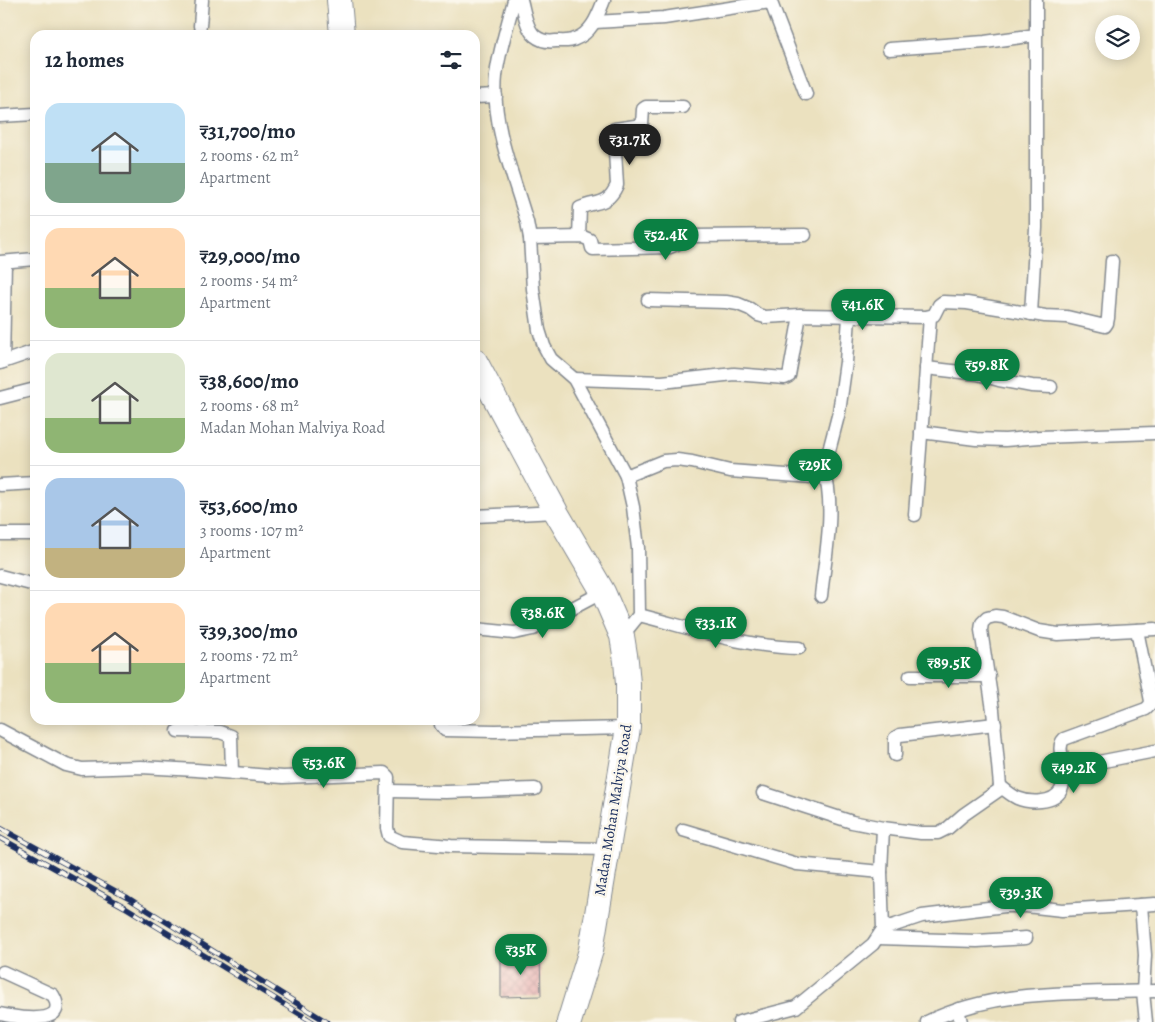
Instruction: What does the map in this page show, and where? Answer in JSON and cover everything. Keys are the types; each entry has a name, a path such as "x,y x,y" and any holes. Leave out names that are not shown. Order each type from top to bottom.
{"highway":[{"path":"339,0 342,30"},
{"name":"Madan Mohan Malviya Road","path":"480,370 556,512 603,592 622,636 628,684 628,728 591,950 569,1022"}],"street":[{"path":"200,26 202,0"},
{"path":"514,0 496,75 499,128 527,222 530,238 533,289 539,330 544,346 551,359 574,379 626,476 633,507 638,548 639,615 622,636"},
{"path":"521,0 531,31 535,36 545,41 575,40 588,31 595,22 604,0"},
{"path":"1031,314 1036,228 1036,0"},
{"path":"595,22 664,18 770,1 806,94"},
{"path":"889,49 985,42 1036,35"},
{"path":"480,97 496,96"},
{"path":"579,237 580,208 601,202 617,185 615,129 642,125 644,109 646,107 683,107"},
{"path":"0,116 30,114"},
{"path":"530,238 586,237 590,240 593,249 632,249 670,247 694,236 805,235"},
{"path":"30,259 3,262 2,362 30,353"},
{"path":"648,300 726,302 738,304 765,317 930,317 934,315 939,305 943,302 967,303 1031,314 1067,317 1105,326 1108,318 1112,261"},
{"path":"574,379 662,382 734,374 785,378 789,376 800,316"},
{"path":"626,476 663,461 677,460 730,472 813,478 819,475 824,470 839,412 846,362 849,317"},
{"path":"915,515 930,317"},
{"path":"926,368 978,374 999,380 1050,388"},
{"path":"0,398 30,390"},
{"path":"921,432 1005,440 1155,433"},
{"path":"821,596 830,508 829,486 824,470"},
{"path":"0,485 30,483"},
{"path":"480,516 556,512"},
{"path":"0,534 30,534"},
{"path":"0,576 30,583"},
{"path":"480,630 514,633 533,630 603,592"},
{"path":"639,615 752,644 799,648"},
{"path":"763,794 852,822 921,833 938,833 948,828 999,790 1000,786 995,724 982,630 982,623 987,618 1003,617 1039,631 1058,634 1155,629"},
{"path":"1000,786 1016,798 1030,801 1047,800 1056,796 1061,790 1066,771 1060,742 1152,705 1137,630"},
{"path":"910,676 989,676"},
{"path":"895,755 896,738 900,735 995,724"},
{"path":"441,725 445,730 495,731 628,728"},
{"path":"0,730 66,765 78,768 141,767 283,777 384,773 388,777 387,828 389,836 402,842 451,846 607,849"},
{"path":"178,731 220,732 231,736 232,773"},
{"path":"1066,771 1083,764 1155,751"},
{"path":"389,791 446,792 535,789"},
{"path":"881,933 883,828"},
{"path":"683,830 798,864 881,872"},
{"path":"739,1022 796,1007 873,944 881,933 922,916 996,907 1026,906 1062,910 1155,904"},
{"path":"1140,905 1149,991 1146,1022"},
{"path":"881,933 977,941 1002,941 1026,938"},
{"path":"0,1014 34,1021 47,1019 57,1009 56,1000 53,995 3,972"},
{"path":"927,1022 958,1009 1033,994 1149,991"},
{"path":"958,1009 961,1022"}],"building":[{"path":"540,955 541,996 501,997 501,956"}],"railway":[{"path":"0,828 128,898 327,1022"},
{"path":"0,838 125,907 313,1022"}]}
